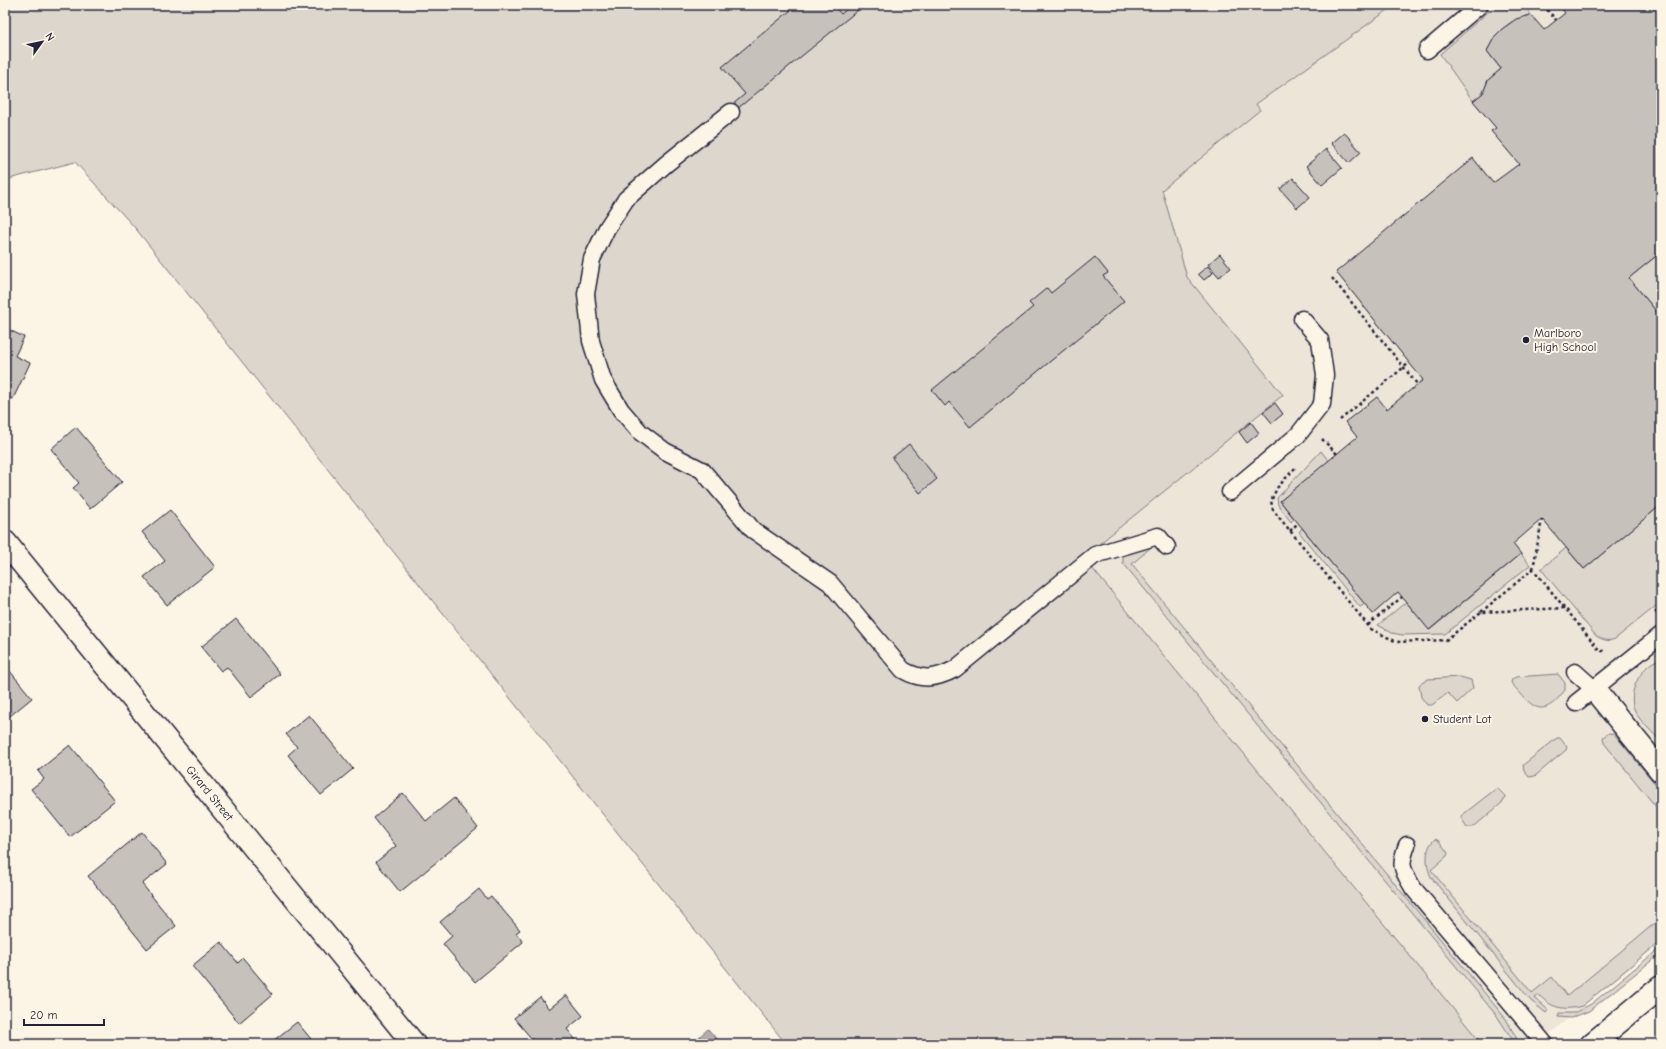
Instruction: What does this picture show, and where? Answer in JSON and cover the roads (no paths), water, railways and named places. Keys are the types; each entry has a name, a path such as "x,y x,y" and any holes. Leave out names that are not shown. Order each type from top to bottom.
{"street":[{"name":"Girard Street","path":"5,542 414,1044"},
{"path":"1594,689 1661,771"},
{"path":"1592,1044 1661,987"}],"lane":[{"path":"1427,50 1480,5"},
{"path":"732,112 666,164 626,200 607,228 592,259 586,294 591,341 603,380 621,410 640,432 665,451 702,470 753,530 830,584 853,608 902,670 915,677 932,678 955,669 1095,555 1158,536 1167,547"},
{"path":"1230,492 1298,435 1322,404 1325,375 1320,340 1302,319"},
{"path":"1576,703 1661,635"},
{"path":"1575,672 1594,689"},
{"path":"1407,845 1401,860 1406,875 1413,888 1545,1044"}],"place":[{"name":"Marlboro High School","path":"1526,340"},
{"name":"Student Lot","path":"1425,719"}]}
